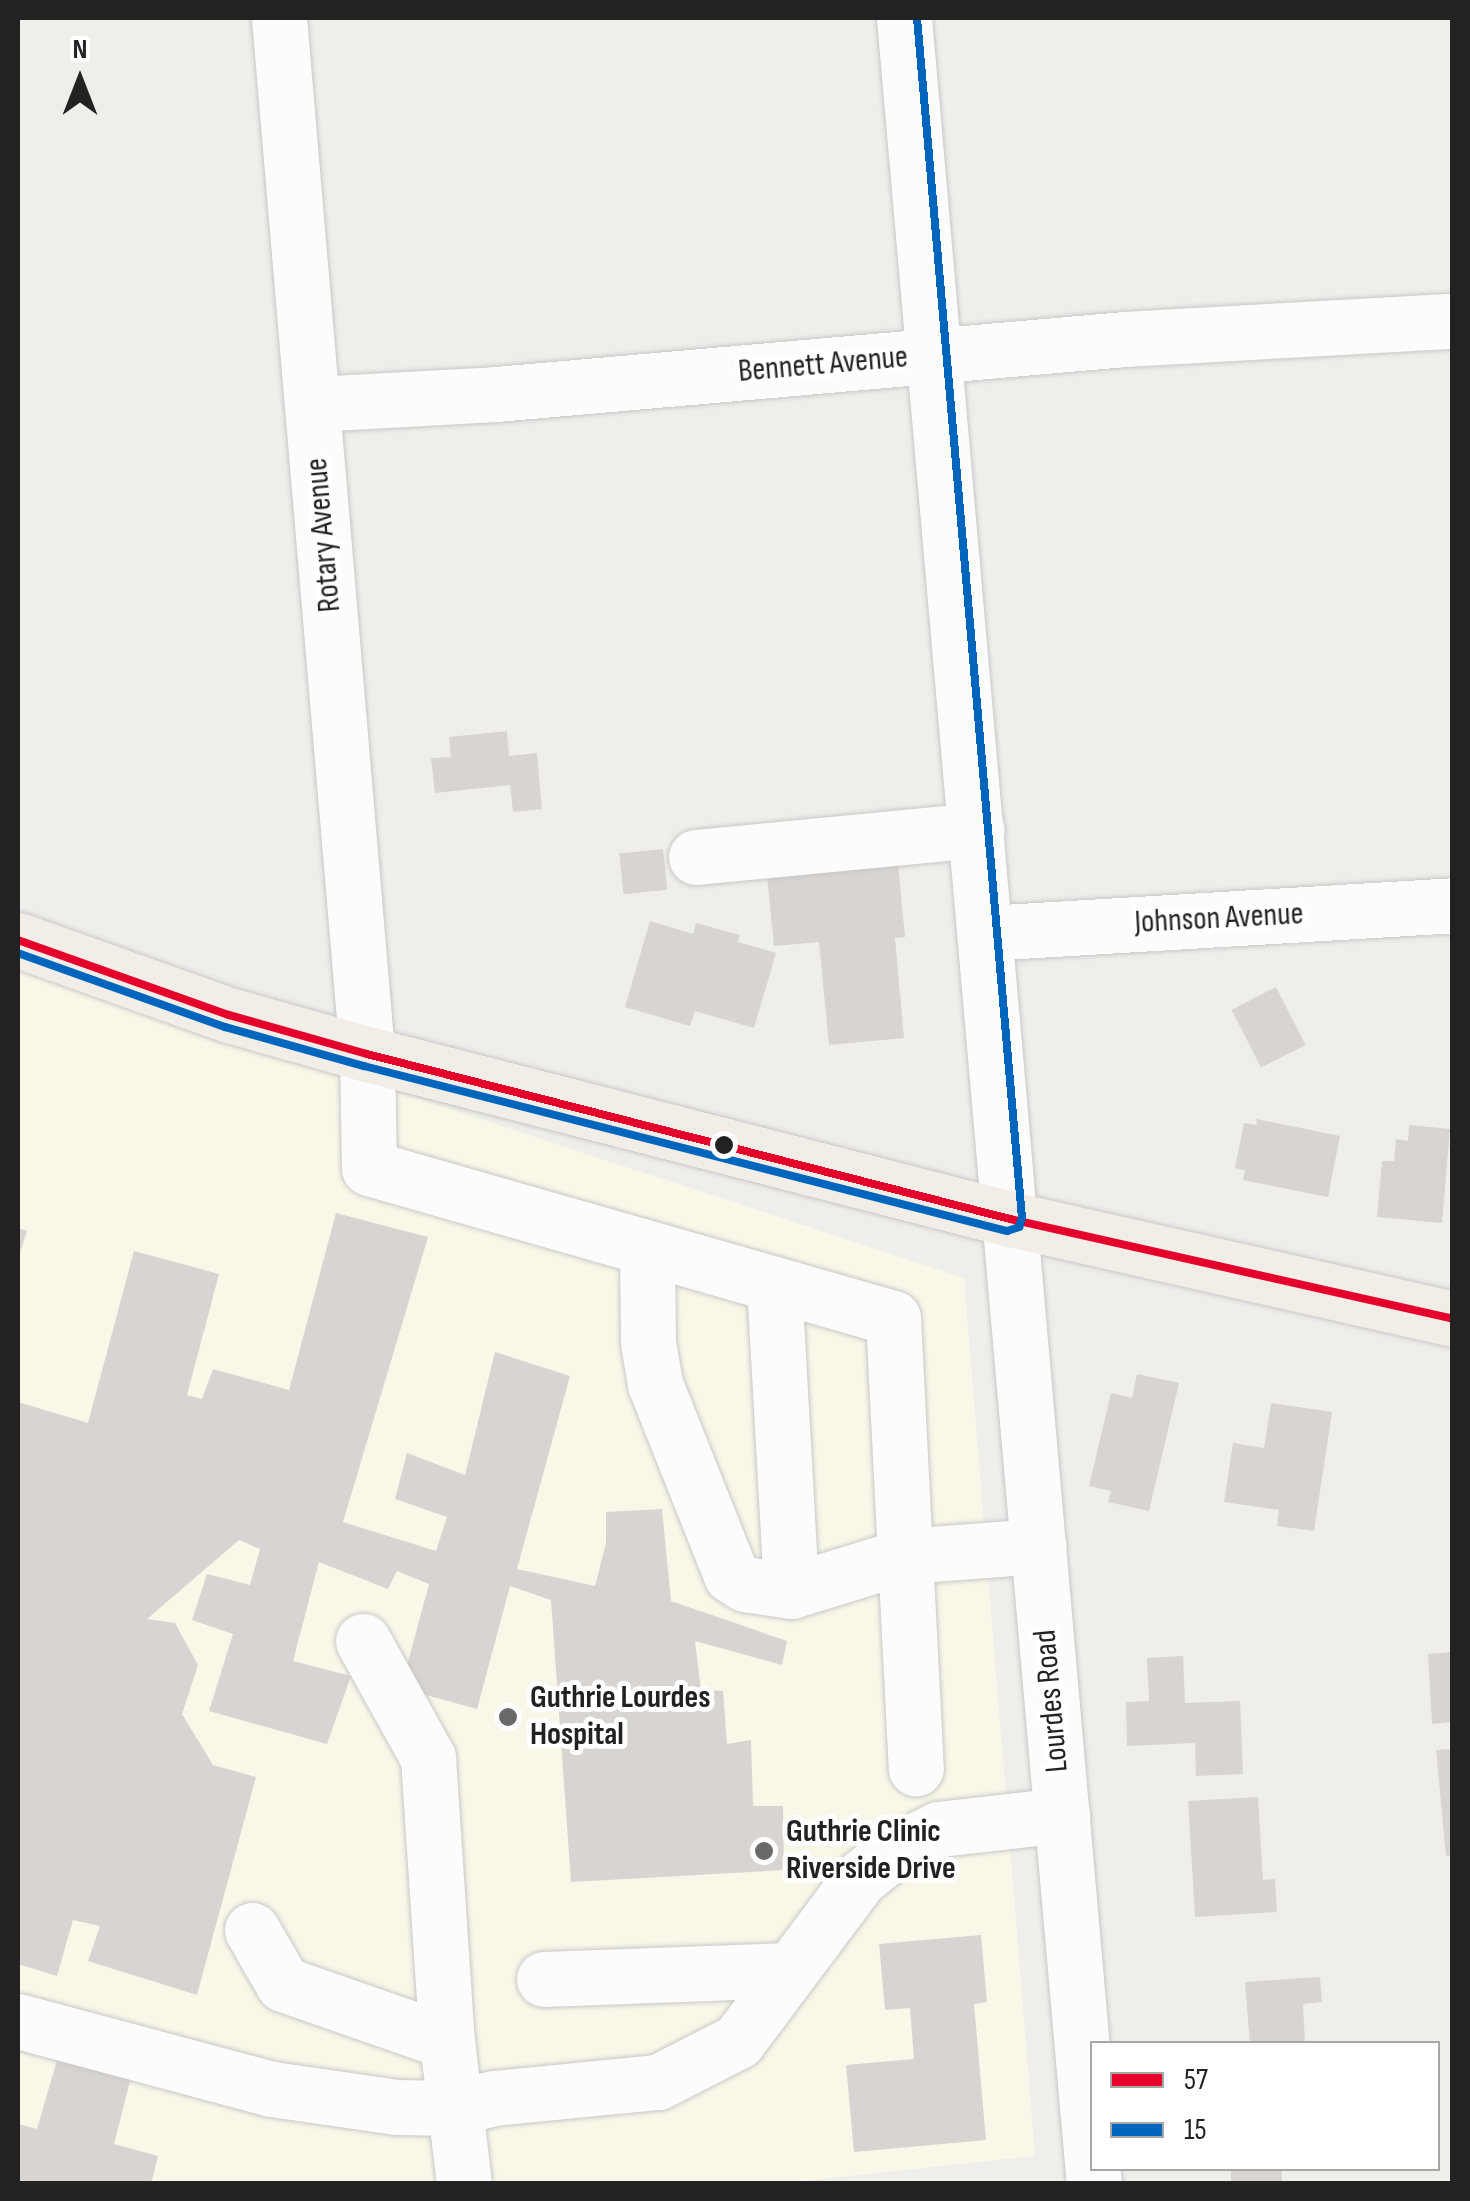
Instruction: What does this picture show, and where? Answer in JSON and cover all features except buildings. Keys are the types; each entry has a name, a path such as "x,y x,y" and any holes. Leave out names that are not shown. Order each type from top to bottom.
{"main road":[{"path":"18,940 229,1015 367,1054 1010,1219 1452,1319"}],"street":[{"name":"Rotary Avenue","path":"279,18 367,1054 370,1168 648,1249"},
{"name":"Lourdes Road","path":"904,18 1090,2138"},
{"name":"Bennett Avenue","path":"313,404 496,394 1126,338 1452,322"},
{"path":"696,857 977,830"},
{"name":"Johnson Avenue","path":"986,932 1452,905"},
{"path":"916,1768 905,1556 893,1318 648,1249 648,1342 655,1384 723,1562 745,1584 791,1591 905,1556 1039,1546"},
{"path":"774,1284 791,1591"},
{"path":"363,1641 428,1758 447,2041 464,2184"},
{"path":"18,2020 272,2089 397,2106 453,2108 494,2098 658,2082 738,2041 859,1879 894,1851 939,1828 1062,1816"},
{"path":"252,1930 283,1984 447,2041"},
{"path":"544,1979 790,1970"}],"shaded area":[{"name":"Guthrie Lourdes Hospital","path":"18,967 964,1278 1035,2156 776,2184 18,2184"}],"transit line":[{"name":"15","path":"18,953 225,1027 364,1066 1007,1231 1019,1227 1022,1218 917,18"},
{"name":"57","path":"18,940 229,1015 367,1054 1010,1219 1452,1319"}],"place":[{"name":"Guthrie Lourdes Hospital","path":"508,1717"},
{"name":"Guthrie Clinic Riverside Drive","path":"764,1851"}]}
